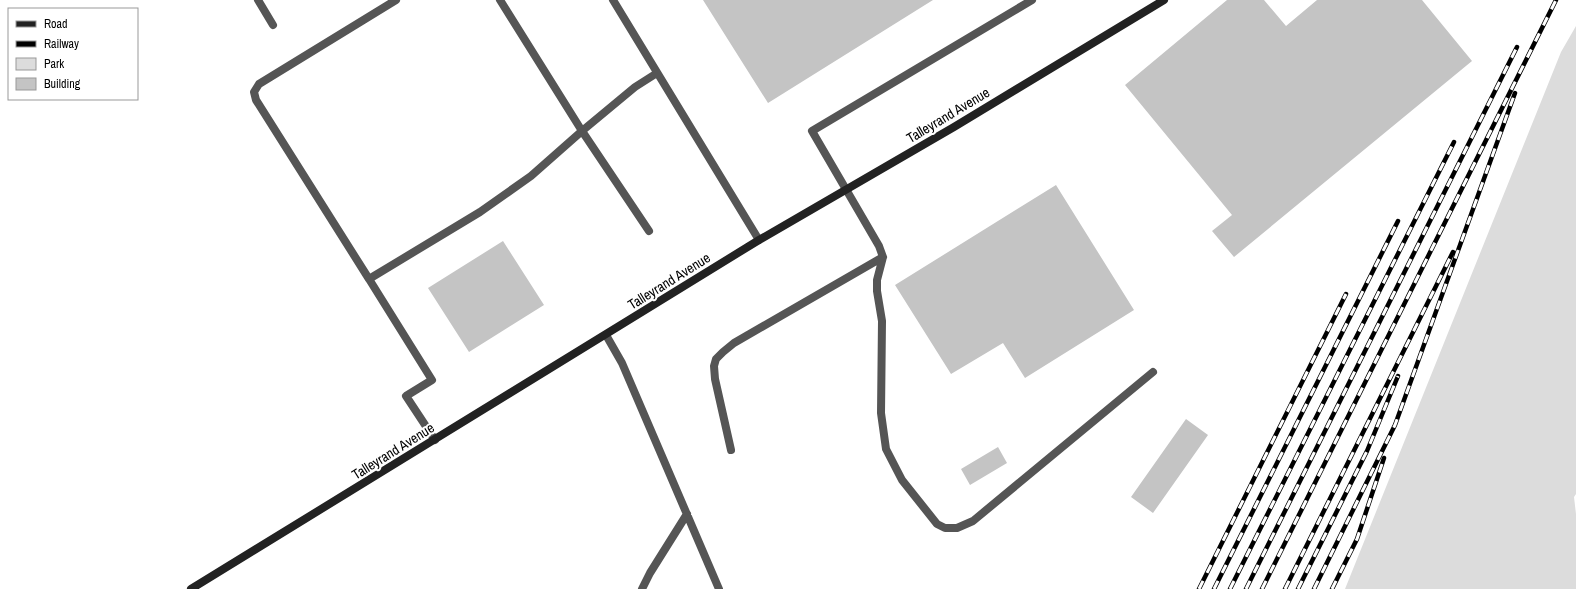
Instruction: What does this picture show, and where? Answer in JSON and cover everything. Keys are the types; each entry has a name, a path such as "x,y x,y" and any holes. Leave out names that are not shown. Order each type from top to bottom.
{"street":[{"name":"Talleyrand Avenue","path":"191,589 759,240 954,127 1164,0"}],"lane":[{"path":"258,0 273,25"},
{"path":"396,0 258,84 254,92 256,100 432,380 406,396 435,440"},
{"path":"500,0 582,131 649,231"},
{"path":"613,0 759,240"},
{"path":"1032,0 812,131 879,246 883,257 877,291 882,321 881,413 886,448 902,480 937,524 945,528 957,528 973,521 1153,372"},
{"path":"369,279 480,212 531,176 635,87 657,73"},
{"path":"731,450 715,379 714,366 716,359 734,343 883,257"},
{"path":"606,335 622,363 719,589"},
{"path":"642,589 650,573 687,514"}],"green space":[{"path":"1576,26 1576,494 1574,497 1576,514 1576,589 1345,589 1561,52"}],"building":[{"path":"703,0 933,0 768,103"},
{"path":"1227,0 1264,0 1286,26 1317,0 1422,0 1472,61 1234,257 1212,231 1232,215 1125,85"},
{"path":"1056,185 1134,310 1025,378 1003,343 951,374 895,285"},
{"path":"503,241 544,305 469,352 428,288"},
{"path":"1186,419 1208,435 1153,513 1131,497"},
{"path":"998,447 1007,463 970,485 961,469"}],"railway":[{"path":"1262,589 1556,0"},
{"path":"1246,589 1517,47"},
{"path":"1314,589 1395,425 1515,93"},
{"path":"1230,589 1454,142"},
{"path":"1214,589 1398,221"},
{"path":"1285,589 1453,252"},
{"path":"1199,589 1346,294"},
{"path":"1298,589 1367,451 1398,376"},
{"path":"1332,589 1357,539 1384,458"}]}
